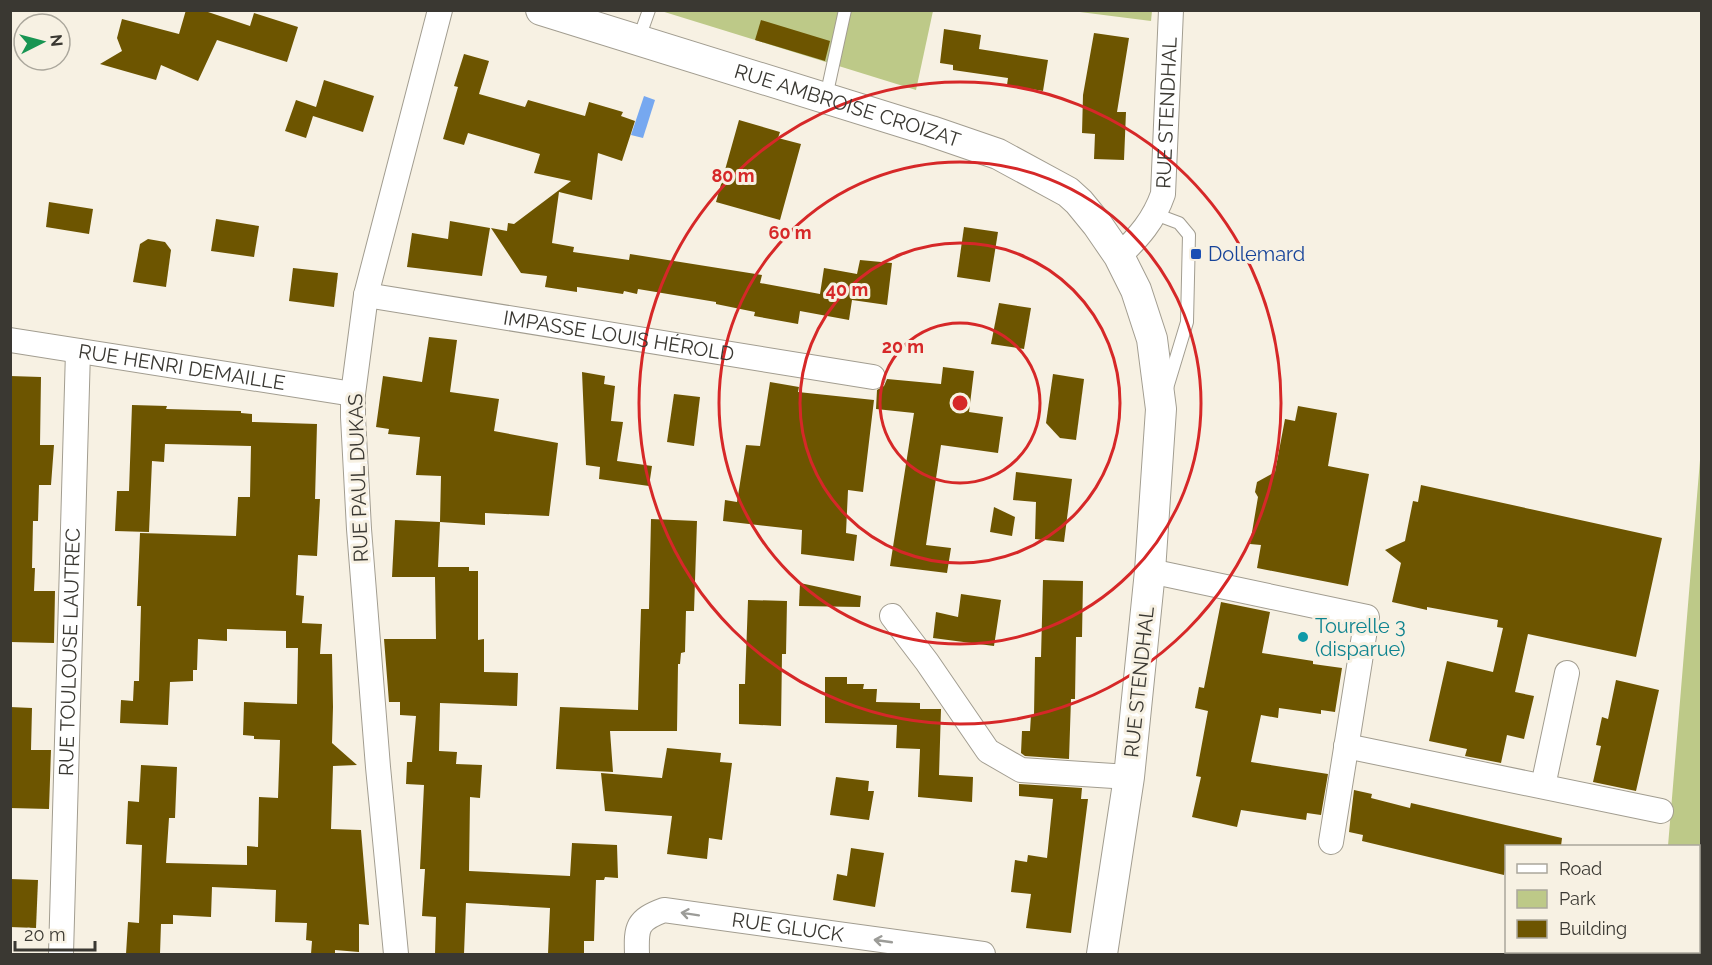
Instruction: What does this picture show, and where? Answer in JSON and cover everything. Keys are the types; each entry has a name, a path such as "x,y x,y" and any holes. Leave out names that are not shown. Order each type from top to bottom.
{"street":[{"name":"RUE PAUL DUKAS","path":"396,954 359,529 352,417 353,394 366,295 440,10"},
{"name":"RUE AMBROISE CROIZAT","path":"541,10 998,154 1068,192 1097,224 1119,256"},
{"name":"RUE STENDHAL","path":"1102,954 1129,777 1150,571 1161,409 1152,339 1136,290 1119,256 1137,239 1155,214 1163,194 1171,10"},
{"name":"IMPASSE LOUIS HÉROLD","path":"366,295 873,377"},
{"name":"RUE HENRI DEMAILLE","path":"10,340 353,394"},
{"name":"RUE TOULOUSE LAUTREC","path":"61,954 78,351"},
{"path":"1150,571 1367,617 1331,842"},
{"path":"892,616 927,662 988,751 1021,770 1129,777"},
{"path":"1543,786 1567,673"},
{"path":"1346,746 1661,811"},
{"name":"RUE GLUCK","path":"637,943 646,916 664,910 982,954"}],"lane":[{"path":"638,41 649,10"},
{"path":"826,99 845,10"},
{"name":"RUE STENDHAL","path":"1155,214 1179,223 1189,235 1188,322 1161,409"}],"green space":[{"path":"658,10 933,11 916,90"},
{"path":"1072,11 1152,11 1151,21"},
{"path":"1701,448 1701,954 1661,954 1700,953 1700,845 1668,845"}],"water":[{"path":"644,96 655,100 643,138 631,135"}],"building":[{"path":"186,10 202,10 250,26 254,13 298,27 287,62 217,40 198,81 161,65 156,80 100,64 122,51 117,38 122,19 179,34"},
{"path":"761,20 830,41 825,61 755,40"},
{"path":"944,29 981,35 979,49 1048,60 1043,91 1007,85 1008,78 953,70 953,65 940,63"},
{"path":"1094,33 1129,38 1117,112 1126,112 1124,160 1094,159 1095,134 1082,133 1083,95"},
{"path":"464,54 489,61 479,94 525,107 528,100 585,116 589,102 623,112 621,116 635,121 622,161 598,153 592,200 559,192 552,243 574,247 573,252 629,260 630,254 762,275 760,283 820,294 824,268 857,274 860,260 892,263 887,305 852,300 849,320 800,311 798,324 754,316 755,312 716,304 716,302 638,289 637,294 624,291 623,294 577,287 577,292 545,287 547,276 521,273 491,228 507,231 508,223 514,224 571,181 534,173 540,154 468,133 464,145 443,139 458,87 454,86"},
{"path":"324,80 374,96 363,132 313,116 306,138 285,131 296,100 316,107"},
{"path":"739,120 780,132 778,138 801,144 780,220 716,202"},
{"path":"49,202 93,209 89,234 46,227"},
{"path":"216,219 259,226 254,257 211,251"},
{"path":"450,221 490,228 482,276 407,267 412,233 448,239"},
{"path":"964,227 998,232 990,282 957,277"},
{"path":"148,239 165,242 171,250 166,287 133,282 140,244"},
{"path":"293,268 338,273 334,307 289,301"},
{"path":"999,303 1031,308 1024,349 991,344"},
{"path":"429,337 457,340 450,392 499,399 494,431 558,443 549,516 485,513 485,525 440,522 441,476 416,475 420,437 388,434 389,429 376,427 383,376 422,382"},
{"path":"943,367 974,371 969,412 1003,417 998,453 941,445 926,545 951,548 947,573 890,566 914,413 876,409 877,390 884,386 887,379 941,384"},
{"path":"582,372 605,376 604,384 615,386 611,421 623,422 617,461 652,466 649,486 599,479 600,467 586,465"},
{"path":"1053,374 1084,379 1076,440 1060,438 1046,423"},
{"path":"10,376 41,377 40,445 54,445 51,485 39,485 38,521 33,521 32,568 35,568 34,591 55,591 54,643 10,642"},
{"path":"770,382 799,387 798,392 874,400 863,492 848,490 846,533 857,535 854,561 801,554 802,530 723,521 725,500 737,502 746,445 760,446"},
{"path":"674,394 700,397 694,446 667,442"},
{"path":"132,405 167,406 166,409 241,411 241,413 252,414 252,422 317,424 315,499 320,499 317,556 298,555 296,595 304,596 302,623 322,624 320,654 332,654 332,743 357,765 333,766 331,829 361,830 369,925 359,924 359,952 335,950 335,954 311,954 312,941 306,940 307,923 275,922 276,890 212,887 211,917 173,915 173,924 161,924 160,954 126,954 128,922 139,923 142,845 126,844 128,801 139,802 141,765 177,767 175,818 169,818 166,863 247,865 247,846 258,847 259,797 278,798 280,740 254,739 254,736 243,735 244,702 297,704 298,648 286,648 286,631 227,629 227,641 198,639 197,670 193,670 193,681 170,682 168,725 120,723 121,700 133,701 134,681 139,681 141,606 137,606 140,533 236,536 238,497 250,497 251,446 165,444 164,462 152,461 149,532 115,531 117,491 129,491"},
{"path":"1298,406 1337,413 1328,466 1369,474 1348,586 1257,568 1261,545 1250,544 1258,497 1255,492 1257,482 1275,472 1285,419 1295,421"},
{"path":"1016,472 1072,479 1064,542 1035,539 1036,502 1013,500"},
{"path":"1421,485 1662,538 1636,657 1528,634 1515,692 1534,696 1524,739 1507,735 1501,763 1465,756 1467,749 1429,741 1447,661 1493,672 1503,628 1497,627 1498,620 1427,607 1427,610 1392,602 1401,563 1385,550 1405,541 1413,501 1418,502"},
{"path":"994,507 1015,517 1012,536 990,532"},
{"path":"651,519 697,521 694,611 686,611 685,652 681,653 680,664 678,664 677,731 610,731 613,772 556,769 560,707 638,710 641,609 649,609"},
{"path":"395,520 440,522 438,567 469,567 469,571 478,571 478,640 484,639 484,672 518,673 517,706 440,703 439,751 457,752 456,764 482,765 480,798 470,797 469,871 570,876 572,843 617,845 618,878 605,877 604,880 596,880 594,941 584,941 584,954 548,954 550,908 466,903 464,954 435,954 436,917 422,916 425,869 420,869 424,785 406,784 407,762 412,762 416,716 400,715 400,702 389,702 384,639 436,639 435,577 392,577"},
{"path":"1043,580 1083,581 1082,637 1076,637 1075,699 1071,699 1069,759 1025,756 1021,753 1022,731 1030,731 1031,715 1034,715 1035,657 1041,657"},
{"path":"800,583 861,596 860,607 799,606"},
{"path":"961,594 1001,600 994,646 933,638 936,612 958,617"},
{"path":"748,600 787,601 786,654 782,654 781,726 739,724 739,684 745,684"},
{"path":"1221,602 1270,612 1262,653 1342,668 1335,712 1321,710 1321,714 1279,708 1278,718 1261,715 1251,762 1328,774 1321,815 1307,813 1306,820 1241,810 1237,827 1192,817 1201,777 1196,776 1208,711 1195,708 1199,687 1204,688"},
{"path":"825,677 847,677 847,684 864,684 863,689 877,689 876,702 920,703 920,709 941,709 939,775 973,777 972,802 918,797 920,749 896,748 897,725 825,723"},
{"path":"1616,680 1659,690 1636,791 1593,782 1601,746 1596,745 1602,717 1608,719"},
{"path":"10,707 32,708 31,750 51,750 49,809 10,808"},
{"path":"667,748 721,753 720,762 732,763 722,840 709,838 707,859 667,854 672,816 605,811 601,773 662,778"},
{"path":"836,777 869,781 868,791 874,791 869,820 830,815"},
{"path":"1019,784 1082,788 1081,799 1088,799 1071,933 1026,928 1031,894 1011,892 1015,860 1027,862 1028,855 1047,858 1053,799 1019,796"},
{"path":"1354,790 1372,794 1371,798 1410,808 1411,803 1562,838 1561,845 1505,845 1504,875 1362,841 1363,835 1349,832"},
{"path":"851,848 884,853 875,907 833,900 837,874 847,876"},
{"path":"10,879 38,880 36,928 10,927"}],"place":[{"name":"Dollemard","path":"1196,254"},
{"name":"Tourelle 3 (disparue)","path":"1303,637"}]}
